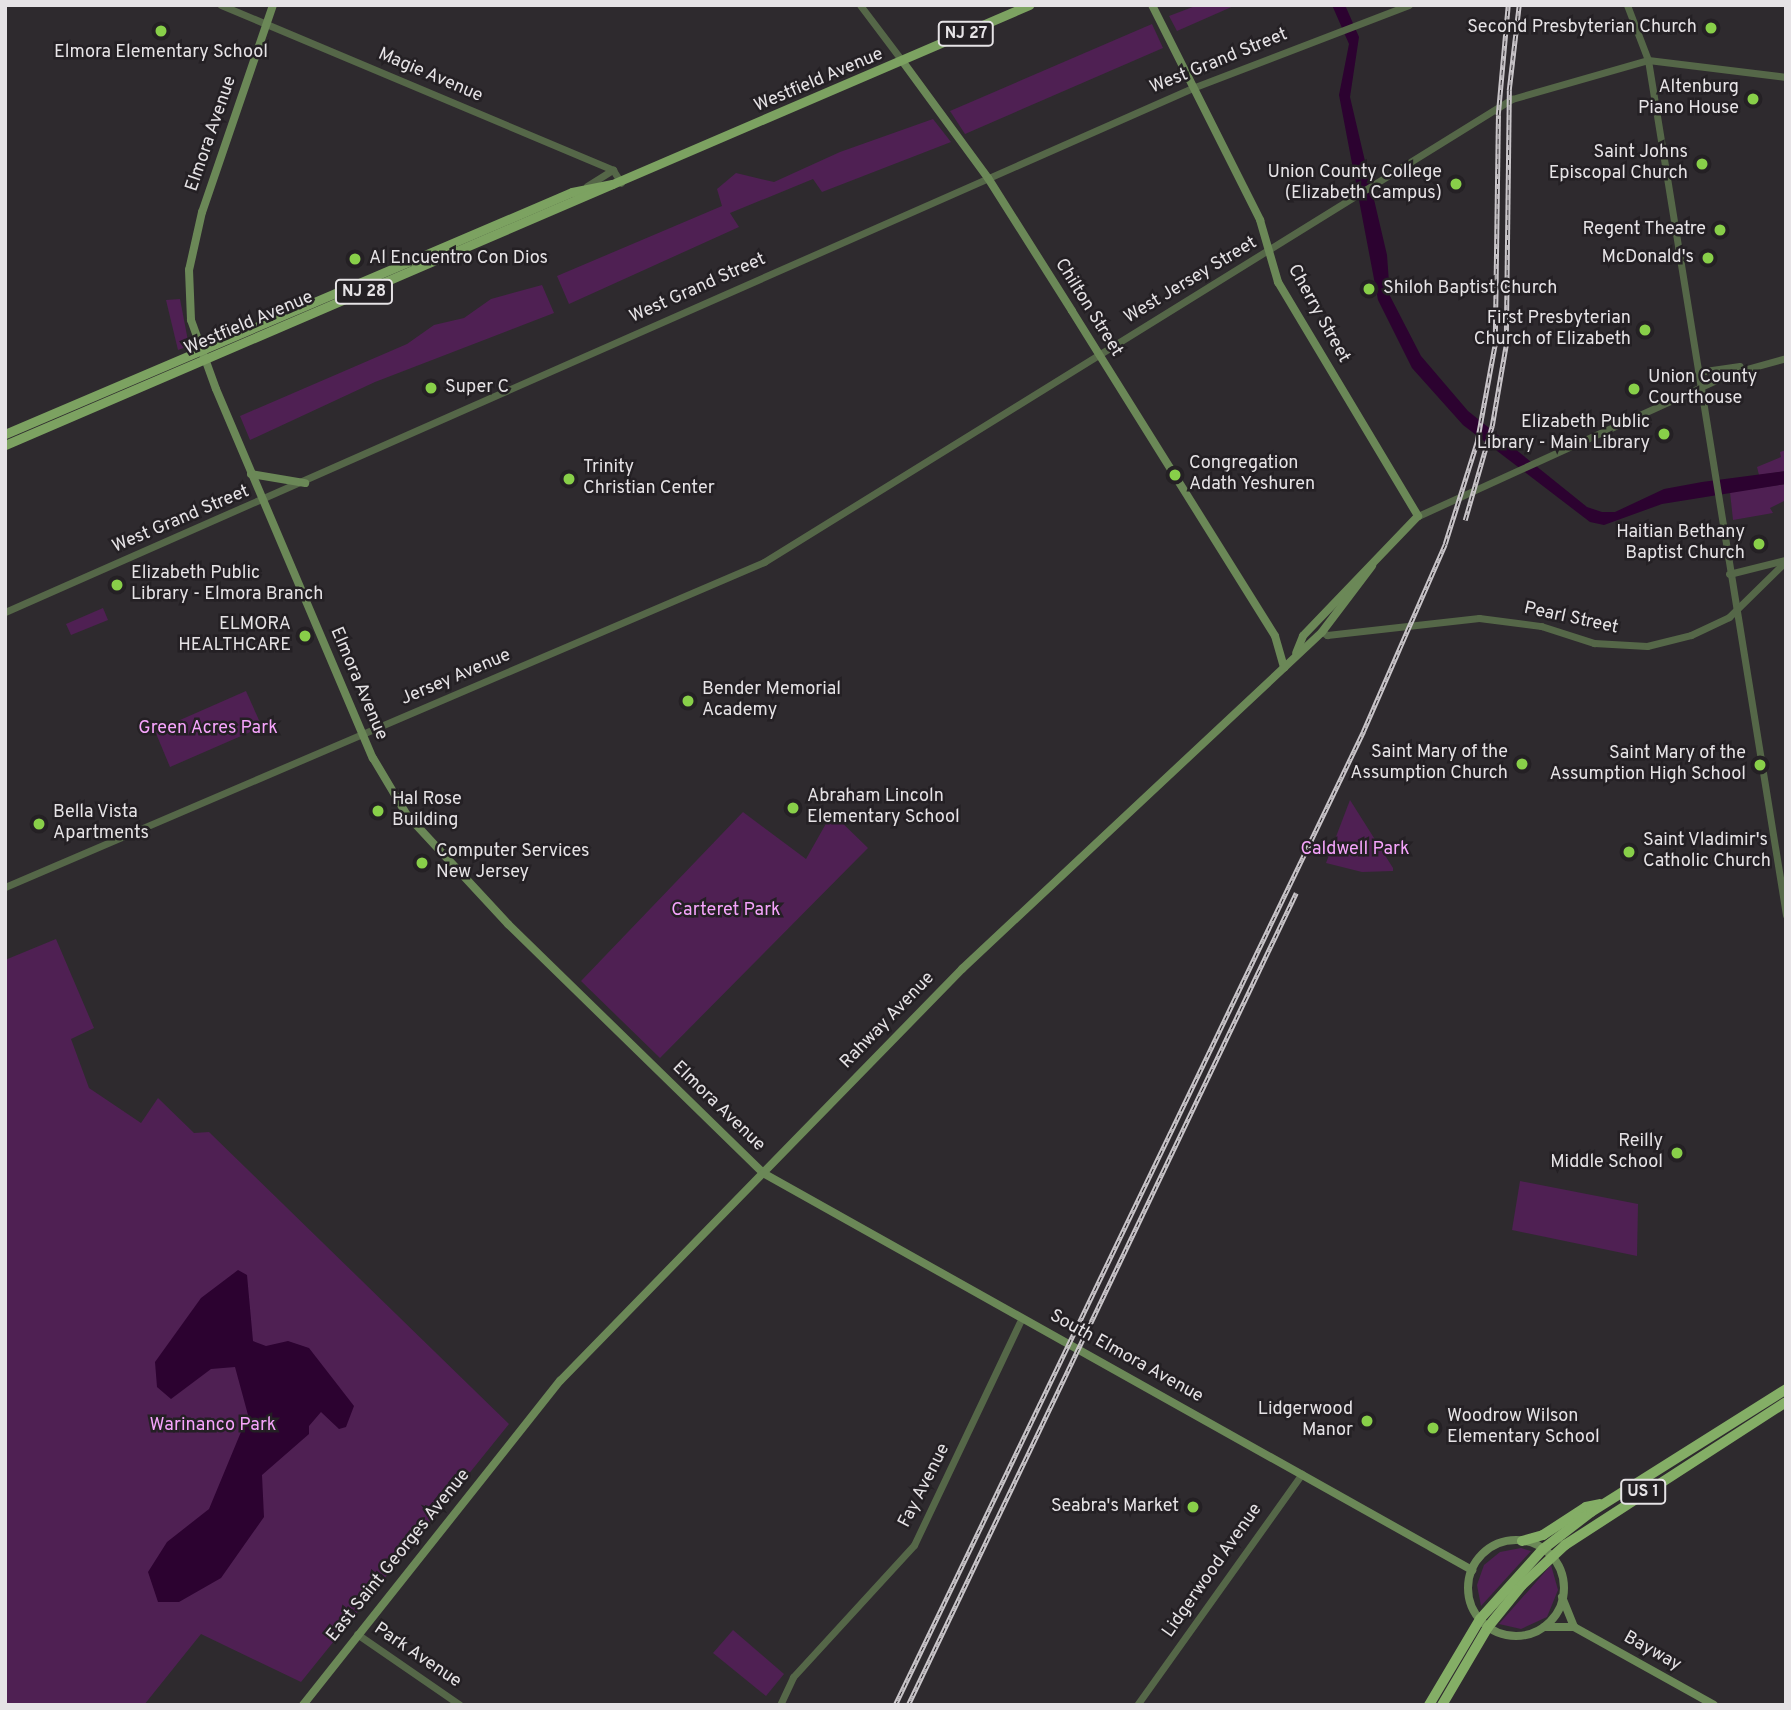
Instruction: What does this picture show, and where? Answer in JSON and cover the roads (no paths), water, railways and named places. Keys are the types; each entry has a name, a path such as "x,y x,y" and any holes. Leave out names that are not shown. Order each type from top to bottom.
{"highway":[{"name":"US 1","path":"1543,1549 1604,1504 1786,1389"},
{"name":"US 1","path":"1443,1705 1488,1627 1551,1557 1609,1513 1786,1402"},
{"path":"1522,1541 1541,1536 1586,1507 1604,1504"},
{"path":"1430,1704 1480,1619 1543,1549"}],"main road":[{"name":"Elmora Avenue","path":"273,5 192,251 189,305 202,356 251,474 363,734 394,796 424,837 763,1173"},
{"name":"Westfield Avenue","path":"309,310 621,183 1029,5"},
{"name":"Cherry Street","path":"1152,5 1260,219 1278,282 1418,516"},
{"name":"Chilton Street","path":"903,62 988,178 1276,637 1295,655"},
{"name":"Westfield Avenue","path":"5,444 93,402 309,310 572,192 621,183"},
{"name":"Westfield Avenue","path":"5,434 93,402"},
{"path":"251,474 305,483"},
{"name":"Rahway Avenue","path":"1295,655 1303,636 1418,516"},
{"name":"Rahway Avenue","path":"522,1428 560,1381 962,969 1322,632 1371,573 1372,566"},
{"path":"1322,632 1321,625 1336,600"},
{"name":"Chilton Street","path":"1276,637 1284,667"},
{"name":"South Elmora Avenue","path":"763,1173 1472,1570"},
{"name":"East Saint Georges Avenue","path":"303,1705 522,1428"},
{"path":"1488,1627 1480,1619 1467,1593 1472,1570 1494,1546 1522,1541 1543,1549 1551,1557 1562,1577 1562,1597 1557,1613 1544,1627"},
{"path":"1562,1597 1574,1627"},
{"name":"Bayway","path":"1488,1627 1515,1635 1544,1627 1574,1627 1714,1705"}],"street":[{"name":"Magie Avenue","path":"221,5 614,170"},
{"name":"Chilton Street","path":"860,5 903,62"},
{"name":"West Grand Street","path":"5,612 305,483 1195,87 1409,5"},
{"path":"1627,5 1648,60 1786,915"},
{"path":"1648,60 1786,77"},
{"name":"West Jersey Street","path":"764,562 1098,355 1269,253 1512,99 1648,60"},
{"path":"572,192 614,170 621,183"},
{"path":"1698,372 1786,358"},
{"name":"Rahway Avenue","path":"1418,516 1539,465 1751,365"},
{"name":"Pearl Street","path":"1729,574 1786,560"},
{"name":"Pearl Street","path":"1322,632 1327,635 1479,618 1541,626 1594,643 1639,646 1691,635 1736,612 1786,560"},
{"name":"Jersey Avenue","path":"5,887 764,562"},
{"name":"Fay Avenue","path":"780,1705 793,1677 914,1545 1022,1318"},
{"name":"Lidgerwood Avenue","path":"1137,1705 1302,1474"},
{"name":"Park Avenue","path":"357,1634 460,1705"}],"railway":[{"path":"895,1705 1363,732 1445,544 1477,442 1495,344 1498,115 1508,5"},
{"path":"1465,520 1492,426 1506,345 1509,90 1519,5"},
{"path":"908,1705 1296,893"}],"place":[{"name":"Second Presbyterian Church","path":"1711,28"},
{"name":"Elmora Elementary School","path":"161,31"},
{"name":"Altenburg Piano House","path":"1753,99"},
{"name":"Saint Johns Episcopal Church","path":"1702,164"},
{"name":"Union County College (Elizabeth Campus)","path":"1456,184"},
{"name":"Regent Theatre","path":"1720,230"},
{"name":"McDonald's","path":"1708,258"},
{"name":"Al Encuentro Con Dios","path":"355,259"},
{"name":"Shiloh Baptist Church","path":"1369,289"},
{"name":"First Presbyterian Church of Elizabeth","path":"1645,330"},
{"name":"Super C","path":"431,388"},
{"name":"Union County Courthouse","path":"1634,389"},
{"name":"Elizabeth Public Library - Main Library","path":"1664,434"},
{"name":"Congregation Adath Yeshuren","path":"1175,475"},
{"name":"Trinity Christian Center","path":"569,479"},
{"name":"Haitian Bethany Baptist Church","path":"1759,544"},
{"name":"Elizabeth Public Library - Elmora Branch","path":"117,585"},
{"name":"ELMORA HEALTHCARE","path":"305,636"},
{"name":"Bender Memorial Academy","path":"688,701"},
{"name":"Saint Mary of the Assumption Church","path":"1522,764"},
{"name":"Saint Mary of the Assumption High School","path":"1760,765"},
{"name":"Abraham Lincoln Elementary School","path":"793,808"},
{"name":"Hal Rose Building","path":"378,811"},
{"name":"Bella Vista Apartments","path":"39,824"},
{"name":"Saint Vladimir's Catholic Church","path":"1629,852"},
{"name":"Computer Services New Jersey","path":"422,863"},
{"name":"Reilly Middle School","path":"1677,1153"},
{"name":"Lidgerwood Manor","path":"1367,1421"},
{"name":"Woodrow Wilson Elementary School","path":"1433,1428"},
{"name":"Seabra's Market","path":"1193,1507"}],"park label":[{"name":"Green Acres Park","path":"208,729"},
{"name":"Caldwell Park","path":"1355,850"},
{"name":"Carteret Park","path":"726,911"},
{"name":"Warinanco Park","path":"213,1426"}]}
